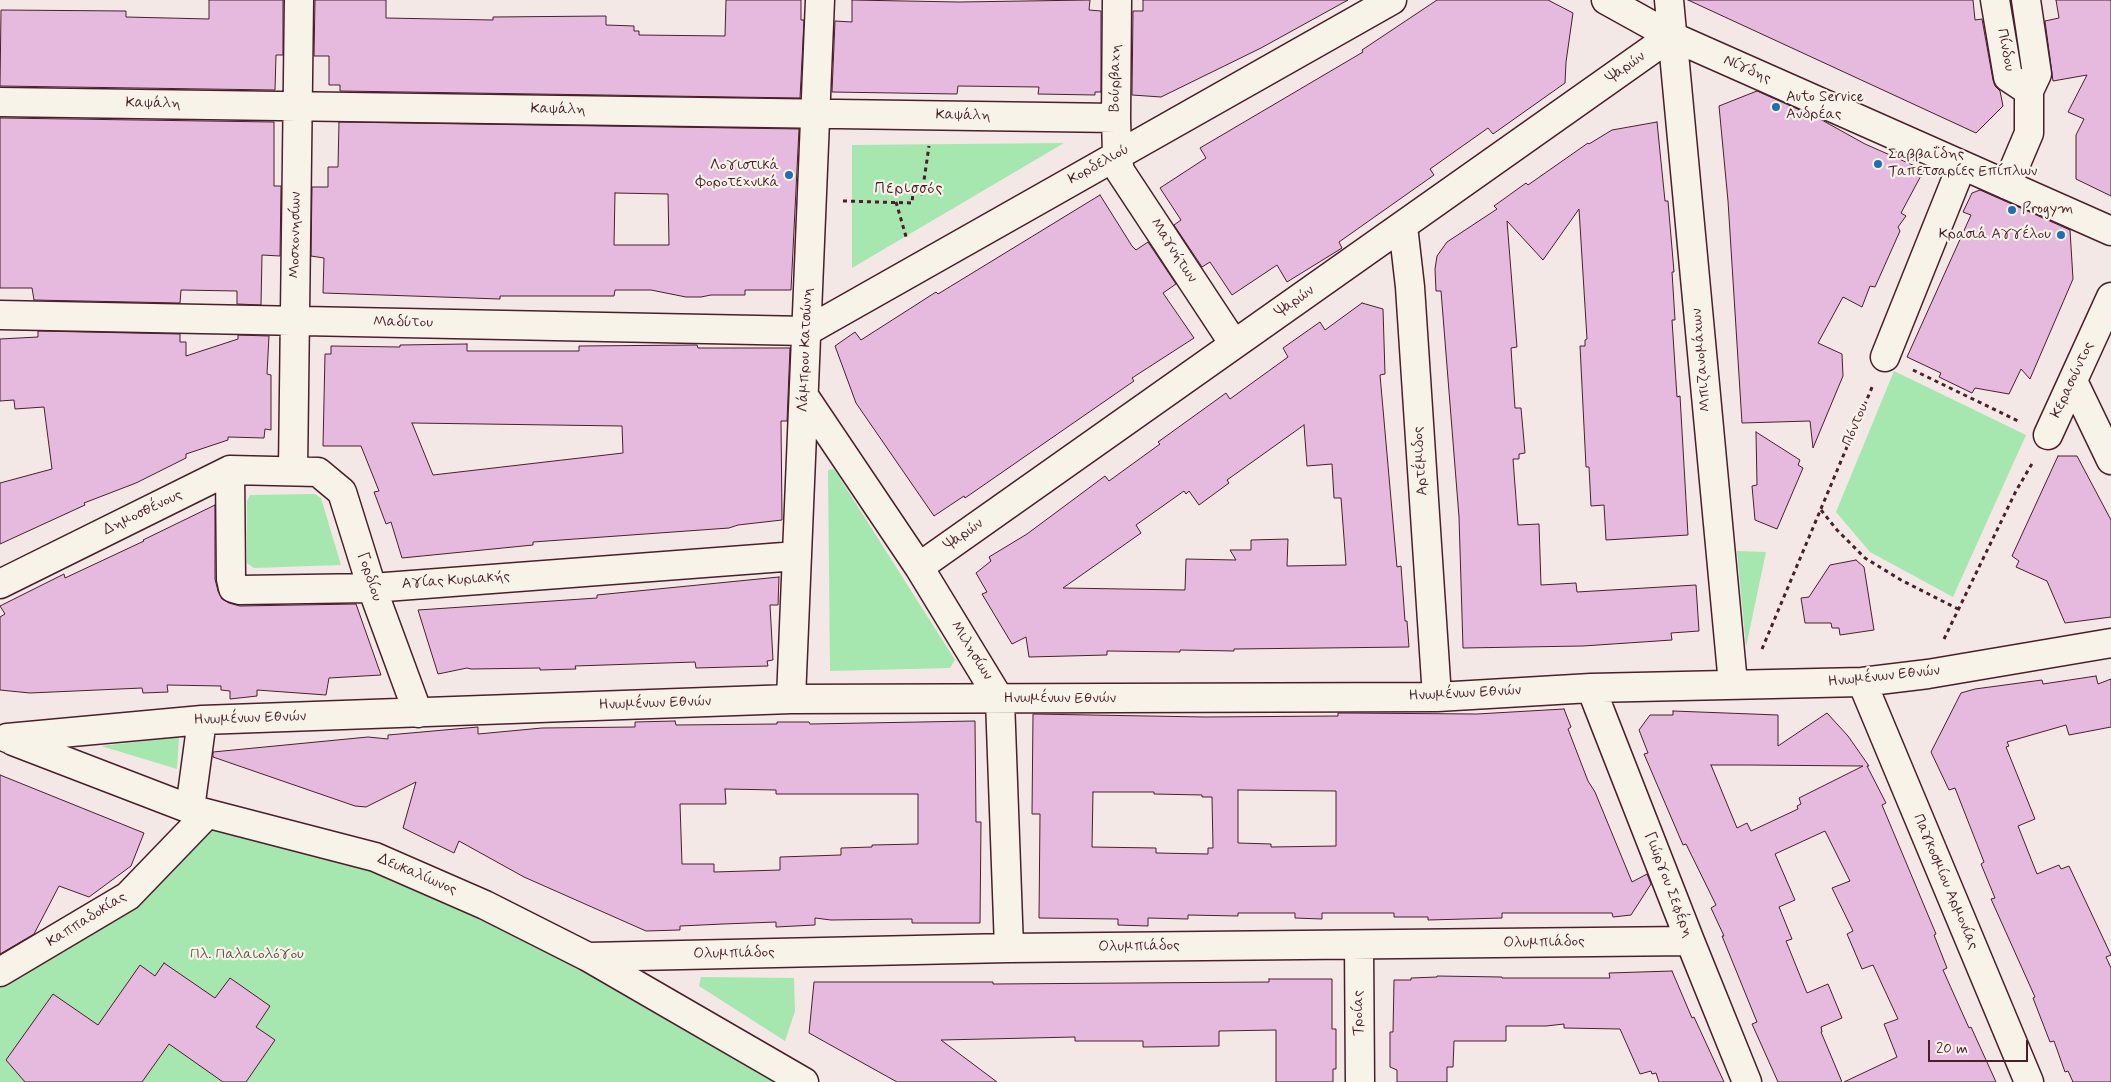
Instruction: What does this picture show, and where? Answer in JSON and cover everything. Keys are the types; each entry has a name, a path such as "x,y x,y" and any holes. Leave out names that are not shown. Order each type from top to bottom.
{"street":[{"name":"Μοσχονησίων","path":"293,470 298,0"},
{"name":"Λάμπρου Κατσώνη","path":"791,699 820,0"},
{"name":"Βούρβαχη","path":"1117,0 1117,155"},
{"name":"Κορδελιού","path":"807,331 1392,0"},
{"name":"Νίγδης","path":"1606,0 1671,36 2111,231"},
{"name":"Μπιζανομάχων","path":"1669,0 1671,36 1740,684"},
{"name":"Πίνδου","path":"1995,0 2008,76 2029,91"},
{"name":"Πίνδου","path":"2007,185 2029,133 2029,91 2037,74 2026,0"},
{"name":"Ψαρών","path":"919,567 1671,36"},
{"name":"Καψάλη","path":"0,102 1116,118"},
{"name":"Μαγνήτων","path":"1117,155 1120,171 1234,344"},
{"path":"1885,357 1962,165"},
{"name":"Αρτέμιδος","path":"1403,226 1410,287 1437,697"},
{"name":"Κερασούντος","path":"2048,435 2111,298"},
{"name":"Μαδύτου","path":"0,315 807,331"},
{"path":"2073,381 2111,460"},
{"name":"Μιλησίων","path":"804,396 919,567 1000,700 1009,948"},
{"name":"Δημοσθένους","path":"0,584 230,470 293,470"},
{"name":"Αγίας Κυριακής","path":"230,470 230,579 233,588 240,590 372,588 797,556"},
{"name":"Γορδίου","path":"293,470 318,472 342,492 372,588 418,713"},
{"name":"Ηνωμένων Εθνών","path":"3,738 202,720 791,699 1000,700 1437,697 1591,688 1862,682 1928,674 2111,643"},
{"name":"Παγκοσμίου Αρμονίας","path":"1862,682 2029,1082"},
{"name":"Γιώργου Σεφέρη","path":"1591,688 1747,1082"},
{"path":"198,812 202,720"},
{"name":"Δευκαλίωνος","path":"3,738 198,812 375,857 485,905 588,957 804,1082"},
{"name":"Καππαδοκίας","path":"0,972 128,896 198,812"},
{"name":"Ολυμπιάδος","path":"588,957 1009,948 1690,941"},
{"name":"Τροίας","path":"1359,945 1360,1082"}],"path":[{"path":"812,200 912,204 913,192 922,194 933,116"},
{"path":"896,202 915,270"},
{"name":"Πόντου","path":"1740,684 1821,510 1885,357"},
{"path":"1885,357 2048,435"},
{"path":"1928,674 2016,491"},
{"path":"1821,510 1837,530 1865,558 1901,580 1958,609"}],"green space":[{"path":"1064,143 852,268 852,145"},
{"path":"1894,371 2026,435 1953,597 1870,552 1836,512"},
{"path":"834,469 955,660 950,668 830,671 828,470"},
{"path":"315,494 321,498 341,565 254,568 247,563 247,501 250,495"},
{"path":"1737,551 1766,552 1746,647"},
{"path":"179,737 177,769 101,746"},
{"name":"Πλ. Παλαιολόγου","path":"207,814 375,857 804,1082 0,1082 0,972 128,896"},
{"path":"701,977 794,978 795,1011 785,1041 699,986"}],"building":[{"path":"209,0 283,0 283,55 276,55 275,90 0,86 1,10 126,11 126,17 209,19"},
{"path":"315,0 386,0 386,18 493,20 493,17 606,16 606,25 634,26 634,31 639,31 639,35 725,36 726,0 801,0 801,20 804,20 800,98 340,91 340,85 329,85 329,56 314,56"},
{"path":"852,0 959,2 1090,0 1089,10 1101,11 1101,92 1095,92 1095,95 1038,94 1039,87 958,86 957,94 832,92 835,21 852,22"},
{"path":"1143,0 1348,0 1261,48 1161,97 1132,95 1133,11 1143,11"},
{"path":"1437,0 1548,0 1573,13 1565,83 1493,134 1488,128 1430,169 1434,175 1339,242 1342,248 1287,282 1277,265 1232,295 1210,262 1202,267 1174,225 1181,220 1160,188 1206,158 1200,148 1363,52 1362,50"},
{"path":"1688,0 1973,0 1975,20 1982,19 1993,80 1995,86 2000,91 2003,106 1976,133"},
{"path":"2056,0 2111,0 2111,196 2076,179 2076,135 2084,119 2068,112 2087,75 2053,81 2045,21 2059,18"},
{"path":"1757,91 1820,119 1865,144 1924,170 1901,213 1906,216 1898,227 1900,231 1875,287 1870,286 1862,307 1843,297 1818,343 1842,354 1843,376 1813,448 1810,421 1742,423 1728,201 1719,106"},
{"path":"0,118 274,122 274,186 281,186 280,256 262,255 261,305 237,304 237,291 181,290 180,303 34,300 32,288 0,288"},
{"path":"339,122 799,129 791,290 745,290 745,295 686,297 651,290 615,290 614,296 500,296 500,299 323,293 324,258 311,256 312,187 328,187 328,167 338,167","holes":["615,193 668,194 669,245 614,245"]},
{"path":"1657,122 1665,201 1668,201 1674,272 1672,272 1675,320 1672,320 1677,397 1680,396 1688,535 1606,540 1604,505 1591,506 1589,467 1586,467 1580,346 1585,346 1585,340 1587,339 1579,209 1543,260 1507,221 1517,347 1511,348 1515,408 1521,408 1525,453 1519,454 1519,459 1513,459 1518,525 1539,524 1541,585 1576,583 1577,592 1696,585 1699,631 1671,633 1672,640 1583,646 1463,648 1459,517 1441,291 1436,291 1435,269 1437,256 1447,242 1497,209 1494,206 1588,143 1612,130"},
{"path":"1980,190 2070,230 2073,279 2030,379 2021,369 2009,394 1975,388 1972,393 1939,377 1941,373 1907,357 1971,215 1963,212 1972,193"},
{"path":"1100,195 1132,246 1136,250 1148,242 1176,284 1163,293 1194,338 1132,378 1134,381 965,498 964,496 934,516 856,403 835,346 855,332 861,340 936,292 938,294"},
{"path":"1362,303 1383,309 1385,374 1380,375 1397,567 1401,566 1409,647 1234,649 1234,651 1180,650 1180,652 1107,651 1107,655 1029,657 1026,637 1012,644 982,594 987,592 976,573 991,561 989,557 1027,534 1105,476 1109,481 1160,444 1158,442 1226,393 1230,399 1288,357 1283,348 1320,322 1325,330","holes":["1304,425 1307,466 1332,464 1334,498 1341,498 1346,565 1287,566 1288,539 1251,540 1251,550 1230,550 1236,560 1186,559 1185,590 1063,588 1141,533 1136,525 1184,491 1186,494 1189,491 1199,505 1229,483 1227,480"]},
{"path":"38,331 180,334 180,342 186,342 186,356 238,339 238,335 269,336 267,374 271,375 271,430 265,429 264,438 228,437 228,440 186,454 186,458 136,483 84,503 85,505 0,544 0,483 52,469 44,407 15,409 14,400 0,401 0,339 38,337"},
{"path":"467,344 467,351 579,351 579,346 697,345 698,348 790,348 787,421 781,421 782,520 738,525 729,528 533,542 533,545 402,558 391,522 386,524 374,492 379,491 361,446 323,446 325,354 331,354 331,346 400,347 400,345","holes":["412,423 622,426 623,453 433,475"]},
{"path":"1756,432 1800,460 1798,465 1803,468 1777,529 1755,520 1752,486 1757,485"},
{"path":"2058,456 2077,456 2111,520 2111,617 2065,623 2047,581 2016,567 2019,561 2012,556"},
{"path":"215,505 215,579 222,599 240,606 356,604 381,675 329,678 326,695 257,690 257,696 230,699 230,691 221,690 221,686 167,685 168,692 143,693 142,688 30,693 0,690 0,617 5,614 0,606 64,574 65,578 144,541"},
{"path":"1856,560 1864,567 1874,630 1840,635 1839,628 1832,628 1831,623 1805,623 1801,598 1809,597 1830,565"},
{"path":"779,577 778,605 770,605 773,660 767,661 768,666 696,668 695,662 575,666 576,669 540,670 540,668 467,668 438,674 418,610 597,598 597,595"},
{"path":"2096,676 2098,684 2111,679 2111,727 2069,735 2066,725 2007,742 2009,746 2006,747 2035,819 2018,826 2037,874 2059,865 2061,869 2069,866 2111,955 2106,957 2111,968 2111,1082 2073,1082 2068,1071 2065,1072 2054,1041 2050,1042 2033,998 2035,997 1991,899 1995,898 1981,864 1984,862 1955,788 1949,790 1931,752 1961,693 1975,689 2042,680 2043,684"},
{"path":"1564,709 1571,727 1568,729 1588,781 1595,792 1632,882 1647,874 1651,884 1631,915 1613,917 1612,913 1502,913 1502,918 1428,920 1428,917 1394,917 1394,913 1322,913 1322,919 1295,918 1295,913 1238,913 1238,916 1188,915 1188,919 1148,918 1148,926 1118,925 1118,919 1039,918 1040,814 1032,814 1033,714 1205,717 1338,716 1338,713 1477,714","holes":["1238,790 1336,791 1336,846 1271,847 1271,844 1238,843","1093,792 1154,792 1154,794 1212,797 1213,848 1208,848 1208,854 1156,853 1156,848 1092,847"]},
{"path":"1673,711 1778,715 1778,746 1827,713 1848,736 1869,766 1867,766 1886,803 1882,805 1936,934 1934,935 1947,968 1943,970 1996,1082 1844,1082 1897,1057 1884,1024 1898,1019 1873,965 1862,969 1847,934 1853,931 1832,888 1850,881 1825,831 1775,854 1795,900 1779,907 1792,939 1786,941 1807,993 1828,984 1842,1018 1821,1027 1821,1032 1842,1082 1778,1082 1752,1024 1757,1022 1722,936 1724,936 1711,908 1716,905 1686,844 1683,845 1644,754 1648,753 1639,730 1650,715 1673,715","holes":["1711,765 1863,766 1799,798 1801,804 1797,806 1798,809 1751,831 1747,823 1737,828"]},
{"path":"675,721 676,725 777,724 777,722 809,722 810,724 975,721 976,822 981,822 980,923 912,923 912,919 831,920 815,918 815,925 776,927 776,922 680,926 680,930 646,931 524,877 459,841 454,853 403,828 416,782 366,807 355,806 213,757 213,752 368,737 388,739 388,735 478,727 478,734 542,728 635,727 635,722","holes":["725,789 776,790 776,794 918,794 918,844 841,848 841,855 780,857 780,870 714,872 714,864 682,864 680,804 726,804"]},
{"path":"0,775 144,833 131,866 89,897 59,886 34,934 0,954"},
{"path":"164,963 215,998 230,978 270,1006 256,1027 275,1040 246,1082 223,1082 169,1044 142,1082 25,1082 6,1060 53,994 98,1025 140,965 155,976"},
{"path":"1672,971 1692,1018 1694,1017 1724,1082 1659,1082 1656,1073 1652,1074 1651,1071 1640,1074 1620,1029 1564,1028 1564,1024 1506,1026 1506,1041 1454,1041 1453,1067 1447,1067 1447,1082 1397,1082 1397,1070 1390,1067 1390,1032 1393,1032 1394,980 1411,980 1411,978 1437,976 1610,978 1609,973"},
{"path":"1269,979 1332,979 1332,1029 1336,1029 1336,1069 1333,1069 1333,1082 1276,1082 1276,1030 1219,1031 1219,1046 1143,1047 1143,1041 1075,1041 1075,1037 941,1040 997,1082 897,1082 809,1033 814,982 993,982 993,984 1269,982"}],"place":[{"name":"Auto Service Ανδρέας","path":"1776,107"},
{"name":"Σαββαΐδης Ταπετσαρίες Επίπλων","path":"1878,164"},
{"name":"Λογιστικά Φοροτεχνικά","path":"789,175"},
{"name":"Progym","path":"2012,210"},
{"name":"Κρασιά Αγγέλου","path":"2061,235"}],"district":[{"name":"Περισσός","path":"909,190"}]}
